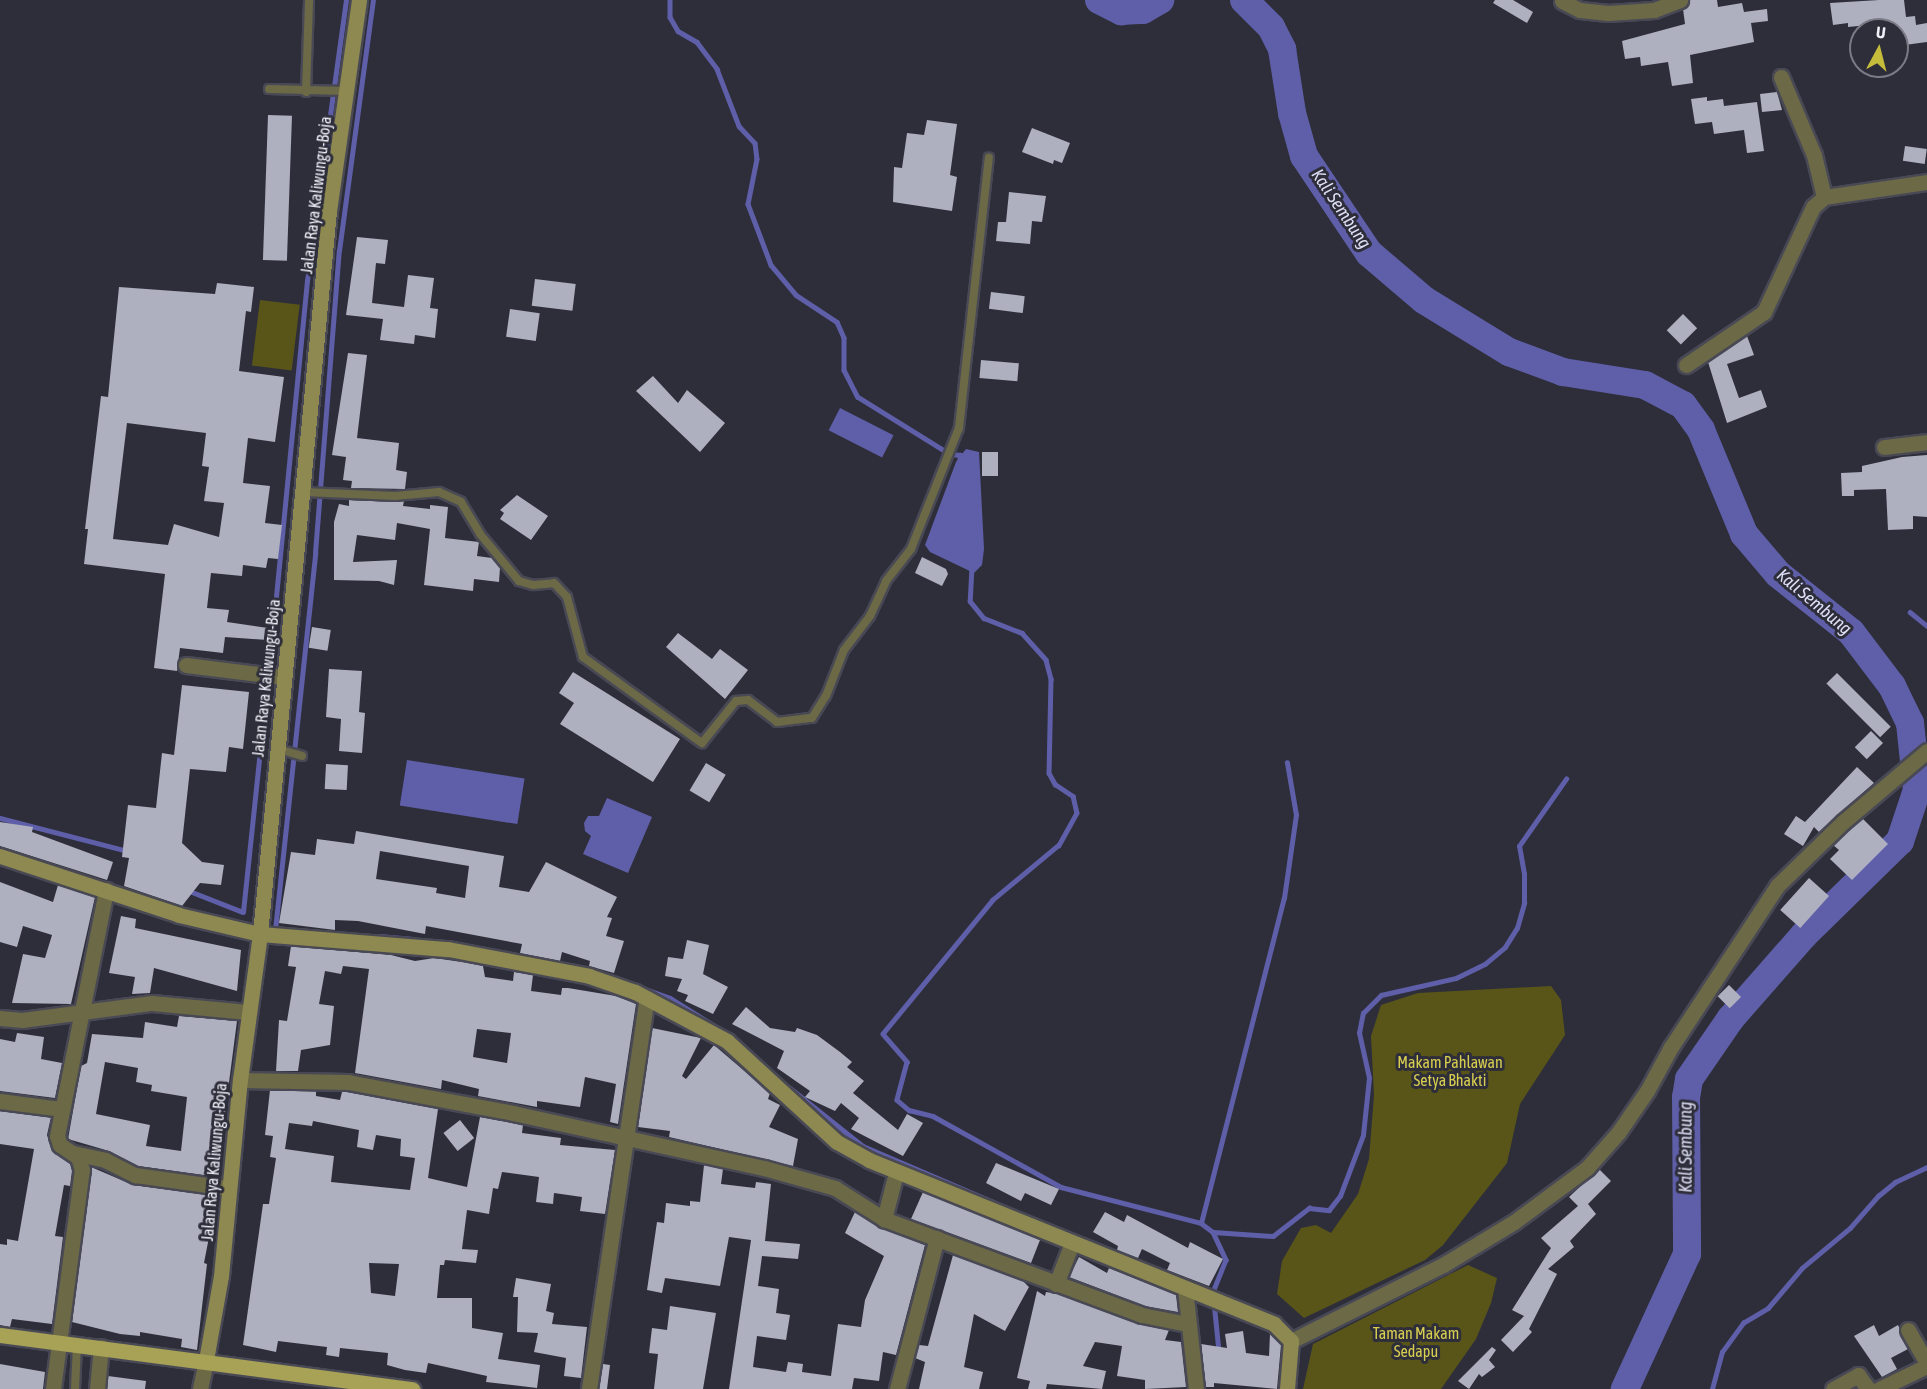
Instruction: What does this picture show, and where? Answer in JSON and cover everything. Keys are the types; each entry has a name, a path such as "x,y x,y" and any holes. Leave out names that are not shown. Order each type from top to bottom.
{"main road":[{"path":"0,1335 206,1360 374,1387 412,1389"}],"street":[{"name":"Jalan Raya Kaliwungu-Boja","path":"206,1360 221,1276 240,1080 260,934 276,748 304,492 329,211 343,92 359,0"},
{"path":"1562,1 1580,10 1608,13 1654,10 1680,0"},
{"path":"1780,77 1814,155 1824,197"},
{"path":"1686,365 1764,312 1813,207 1824,197 1927,182"},
{"path":"1884,447 1927,442"},
{"path":"186,665 283,678"},
{"path":"1291,1341 1443,1266 1514,1222 1587,1168 1647,1091 1671,1047 1777,886 1843,822 1927,751"},
{"path":"0,856 179,915 260,934 448,949 589,976 647,998 727,1041 837,1142 896,1173 1274,1324 1291,1341 1287,1389"},
{"path":"106,890 80,1012 57,1142 73,1153 105,1160 135,1175 229,1188"},
{"path":"588,1389 647,998"},
{"path":"0,1018 22,1020 152,1003 248,1012"},
{"path":"240,1080 348,1082 764,1168 835,1188 884,1219 1053,1283 1156,1319 1188,1324"},
{"path":"0,1101 62,1109"},
{"path":"53,1389 69,1342 82,1170 73,1153"},
{"path":"884,1219 896,1173"},
{"path":"897,1389 937,1238"},
{"path":"1053,1283 1072,1243"},
{"path":"1190,1291 1188,1324 1196,1389"},
{"path":"1879,1389 1927,1364 1908,1330"},
{"path":"97,1389 101,1347"},
{"path":"200,1389 206,1360"},
{"path":"1833,1389 1858,1375 1868,1389"}],"lane":[{"path":"306,92 309,0"},
{"path":"269,89 343,92"},
{"path":"304,492 395,496 439,492 461,502 480,534 519,581 533,585 554,583 567,597 583,657 702,743 736,701 748,700 777,722 812,718 826,696 844,650 870,616 886,581 911,549 959,428 989,158"},
{"path":"276,748 302,756"},
{"path":"69,1342 75,1389"}],"green space":[{"path":"260,300 300,305 292,370 252,366"},
{"name":"Makam Pahlawan Setya Bhakti","path":"1551,986 1561,1000 1565,1035 1520,1104 1507,1163 1443,1245 1425,1260 1304,1318 1277,1294 1282,1261 1301,1228 1316,1225 1331,1233 1358,1194 1369,1159 1374,1095 1371,1036 1381,1005 1418,993"},
{"name":"Taman Makam Sedapu","path":"1468,1265 1497,1278 1491,1303 1476,1339 1441,1389 1303,1389 1313,1344"}],"shaded area":[{"path":"840,408 893,435 882,458 829,430"},
{"path":"966,449 979,452 984,549 982,565 974,573 930,552 925,545 956,462"},
{"path":"407,760 525,779 517,824 400,805"},
{"path":"607,798 652,817 628,873 583,854 591,836 585,831 584,823 588,816 599,816"}],"building":[{"path":"1495,0 1513,0 1533,12 1527,23 1493,3"},
{"path":"1690,0 1717,0 1718,7 1742,3 1744,12 1767,9 1768,21 1751,23 1754,42 1690,55 1693,83 1672,86 1668,62 1641,66 1640,57 1625,59 1622,41 1685,24 1683,9"},
{"path":"1904,0 1906,17 1915,16 1916,25 1927,23 1927,42 1909,44 1909,18 1849,18 1849,27 1848,23 1833,25 1830,3"},
{"path":"1777,92 1782,110 1762,112 1760,94"},
{"path":"1707,97 1707,101 1723,99 1724,106 1757,102 1764,151 1747,153 1744,130 1714,134 1712,122 1695,124 1691,99"},
{"path":"268,115 292,116 287,261 263,260"},
{"path":"927,120 957,124 950,175 957,177 952,211 893,202 894,167 902,168 907,133 924,135"},
{"path":"1032,128 1070,143 1062,163 1054,160 1053,164 1022,152"},
{"path":"1905,146 1927,149 1925,164 1903,161"},
{"path":"1009,192 1046,196 1042,222 1032,221 1030,244 996,241 998,222 1006,222"},
{"path":"357,237 388,240 385,264 376,263 372,303 404,307 408,275 434,278 430,308 438,309 435,338 415,335 414,344 380,340 383,319 346,315"},
{"path":"535,279 576,284 572,311 532,306"},
{"path":"217,283 254,287 251,312 246,311 239,371 284,377 275,442 248,438 243,483 270,486 265,523 282,525 278,559 268,558 266,568 243,565 242,576 211,573 207,608 229,610 227,622 268,628 267,640 225,637 223,653 180,648 177,671 154,668 165,574 84,564 88,529 85,529 101,396 108,397 119,287 215,294","holes":["127,423 206,433 202,466 209,467 204,501 224,503 219,537 174,524 168,545 113,539"]},
{"path":"991,292 1025,296 1023,313 989,309"},
{"path":"510,309 540,313 536,341 506,337"},
{"path":"1683,314 1697,328 1681,344 1667,330"},
{"path":"1747,336 1754,355 1727,364 1739,398 1761,390 1767,407 1727,423 1708,362"},
{"path":"348,353 367,355 357,438 399,443 396,470 407,472 405,489 351,488 352,481 343,480 346,457 332,455"},
{"path":"981,360 1019,363 1017,381 979,378"},
{"path":"653,376 678,403 687,390 725,423 700,452 636,391"},
{"path":"982,452 998,452 998,476 982,476"},
{"path":"1927,455 1927,517 1913,516 1913,529 1888,530 1886,489 1854,490 1854,496 1842,496 1841,473 1862,472 1862,466 1902,457"},
{"path":"517,495 548,516 531,540 500,519 504,513 500,510"},
{"path":"349,500 404,501 403,506 430,509 430,505 448,507 445,538 479,542 477,556 492,558 500,568 499,582 474,579 473,591 424,585 430,529 397,523 395,540 357,535 353,562 397,560 394,585 379,581 334,580 334,522 339,504 349,506"},
{"path":"922,557 946,569 948,574 942,586 915,573"},
{"path":"312,627 331,630 327,651 309,648"},
{"path":"678,633 712,659 720,649 748,670 725,699 666,647"},
{"path":"329,669 362,671 359,712 365,713 362,753 339,751 341,719 326,717"},
{"path":"573,672 680,739 653,782 560,724 574,703 559,693"},
{"path":"1837,673 1891,727 1880,737 1826,684"},
{"path":"182,685 249,692 243,749 229,747 226,772 190,769 182,843 202,862 224,865 221,885 200,883 182,906 124,886 129,858 122,857 128,805 156,808 162,753 174,755"},
{"path":"1871,731 1883,743 1867,759 1855,747"},
{"path":"706,763 726,775 709,802 690,790"},
{"path":"326,764 348,765 347,790 325,789"},
{"path":"1857,767 1874,783 1819,832 1814,827 1803,846 1784,834 1796,816 1805,822"},
{"path":"1862,818 1888,844 1852,880 1830,859 1839,850 1833,845"},
{"path":"0,822 33,827 32,832 113,862 107,880 0,846"},
{"path":"356,831 504,856 499,887 529,892 546,862 617,897 607,917 612,918 606,936 624,941 614,973 589,966 590,961 562,952 560,961 520,953 522,944 426,926 425,934 358,921 335,920 335,930 279,923 291,852 315,855 317,839 354,844","holes":["380,851 469,866 465,898 436,893 437,888 376,879"]},
{"path":"1809,878 1829,896 1800,928 1780,910"},
{"path":"0,882 53,902 58,885 95,897 71,1004 12,1003 23,954 45,958 52,935 23,926 17,947 0,942"},
{"path":"121,916 136,919 135,928 241,950 237,991 154,968 150,993 132,994 135,977 109,973"},
{"path":"687,940 709,945 703,974 728,987 713,1014 685,1001 688,995 677,991 682,979 665,976 668,957 683,959"},
{"path":"291,946 391,955 415,961 434,958 483,966 485,977 513,981 514,972 533,975 531,991 561,995 562,988 568,988 616,996 636,1004 618,1124 610,1122 616,1084 585,1077 580,1107 537,1101 537,1107 478,1096 479,1089 442,1080 441,1089 355,1073 369,969 343,966 341,974 325,971 319,1004 334,1006 330,1045 301,1050 298,1071 276,1071 279,1020 287,1021 296,967 288,966","holes":["477,1029 511,1033 507,1063 473,1057"]},
{"path":"1729,985 1741,997 1730,1008 1718,996"},
{"path":"746,1007 770,1028 795,1032 797,1028 817,1035 840,1052 852,1062 847,1067 864,1081 853,1093 898,1130 907,1114 923,1123 903,1156 851,1129 859,1118 841,1103 835,1111 805,1097 810,1091 777,1068 784,1051 732,1024"},
{"path":"179,1016 237,1021 224,1121 211,1176 138,1166 109,1151 68,1139 81,1066 87,1063 92,1034 143,1038 145,1022 177,1027","holes":["105,1062 138,1068 136,1082 152,1085 151,1091 187,1097 181,1151 146,1146 150,1125 96,1114"]},
{"path":"652,1028 701,1038 682,1076 686,1079 714,1045 770,1093 768,1099 780,1105 769,1127 798,1139 793,1166 669,1137 670,1131 638,1127"},
{"path":"17,1033 44,1037 41,1059 62,1063 55,1098 0,1091 0,1039 15,1042"},
{"path":"270,1090 316,1091 316,1096 340,1100 342,1092 347,1092 438,1109 428,1178 467,1187 480,1117 523,1125 522,1133 561,1138 560,1145 615,1150 605,1214 580,1211 582,1197 554,1193 553,1204 536,1202 539,1177 502,1172 498,1189 493,1188 489,1214 467,1210 462,1249 478,1250 476,1263 445,1260 444,1265 440,1265 437,1298 472,1298 472,1328 503,1333 498,1359 540,1365 537,1388 486,1382 487,1376 428,1363 426,1373 405,1370 387,1365 388,1353 340,1348 339,1357 326,1355 327,1347 278,1341 276,1352 243,1345 263,1204 269,1204 276,1158 270,1157 273,1136 265,1135","holes":["313,1121 359,1130 357,1147 373,1150 376,1135 401,1139 400,1156 415,1158 410,1190 331,1182 334,1156 285,1149 289,1123 312,1126","369,1263 399,1264 395,1296 371,1293"]},
{"path":"0,1111 51,1117 47,1135 51,1148 70,1163 72,1171 70,1186 64,1185 55,1236 63,1237 52,1324 12,1319 10,1327 0,1325 0,1244 7,1245 7,1239 18,1241 34,1149 0,1144"},
{"path":"460,1120 474,1138 458,1151 443,1133"},
{"path":"996,1163 1059,1189 1051,1205 1025,1193 1021,1201 986,1183"},
{"path":"704,1165 723,1169 721,1184 755,1188 756,1182 771,1184 765,1241 800,1244 798,1259 762,1256 758,1286 779,1289 776,1313 790,1315 786,1340 757,1336 753,1367 786,1372 788,1362 803,1364 802,1372 831,1376 838,1324 861,1327 865,1300 884,1256 845,1233 855,1212 881,1228 925,1245 896,1355 883,1352 879,1381 854,1378 852,1389 729,1389 751,1240 729,1237 720,1286 665,1278 662,1293 647,1290 657,1222 664,1223 666,1203 690,1206 690,1201 700,1202"},
{"path":"91,1167 133,1185 217,1196 204,1263 207,1264 197,1350 181,1347 182,1339 140,1332 140,1336 120,1334 72,1322"},
{"path":"1599,1169 1611,1181 1588,1204 1596,1214 1570,1241 1574,1247 1548,1269 1557,1274 1529,1329 1532,1332 1513,1352 1501,1340 1524,1316 1512,1310 1551,1248 1541,1238 1578,1206 1569,1197"},
{"path":"923,1192 1040,1240 1031,1263 911,1219"},
{"path":"1105,1212 1124,1222 1127,1215 1188,1248 1190,1242 1223,1259 1209,1286 1167,1270 1170,1263 1142,1249 1138,1258 1117,1250 1118,1246 1093,1232"},
{"path":"953,1255 1023,1281 1029,1287 1005,1331 974,1314 964,1367 983,1372 979,1389 919,1389 925,1362 915,1358 919,1345 928,1346"},
{"path":"1079,1257 1107,1273 1109,1268 1176,1295 1178,1312 1145,1306 1069,1277"},
{"path":"516,1278 551,1284 546,1311 554,1313 552,1324 587,1327 581,1378 564,1376 566,1358 534,1352 538,1333 517,1332 518,1297 513,1297"},
{"path":"1037,1291 1045,1296 1046,1292 1058,1294 1139,1324 1169,1330 1165,1340 1181,1342 1186,1387 1145,1389 1145,1380 1117,1376 1122,1346 1095,1342 1083,1366 1106,1371 1102,1389 1047,1384 1046,1389 1028,1389 1030,1381 1017,1378"},
{"path":"670,1306 716,1313 703,1389 654,1389 658,1354 649,1353 652,1328 667,1330"},
{"path":"1874,1325 1879,1336 1898,1325 1908,1349 1891,1358 1897,1369 1882,1377 1854,1336"},
{"path":"1243,1331 1246,1353 1269,1356 1270,1334 1281,1345 1277,1389 1214,1383 1214,1387 1206,1387 1201,1344 1227,1348 1225,1334"},
{"path":"1492,1347 1496,1350 1489,1360 1495,1367 1482,1377 1479,1374 1469,1389 1458,1381"},
{"path":"0,1364 45,1372 43,1389 0,1389"},
{"path":"603,1364 610,1365 607,1389 599,1389"},
{"path":"108,1376 146,1381 145,1389 107,1389"}],"waterway":[{"path":"269,668 307,281 346,0"},
{"path":"279,930 275,930 315,553 339,251 373,0"},
{"path":"670,0 670,17 678,31 697,42 717,69 739,126 755,143 757,159 748,204 771,265 796,295 837,322 844,338 844,370 858,397 950,454 961,455 960,459"},
{"name":"Kali Sembung","path":"1099,0 1121,11 1143,10 1160,0"},
{"name":"Kali Sembung","path":"1244,0 1271,27 1282,49 1292,113 1304,156 1369,253 1424,300 1509,352 1563,372 1645,385 1683,405 1701,430 1744,534 1778,574 1851,632 1892,686 1910,723 1917,790 1900,841 1804,935 1731,1018 1689,1079 1686,1097 1687,1254 1625,1389"},
{"path":"972,567 970,601 984,618 1022,633 1046,660 1051,679 1049,773 1055,784 1073,796 1077,813 1059,845 993,900 883,1034 907,1062 897,1100 909,1110 933,1116 1061,1187 1201,1223 1213,1232 1226,1260 1213,1292 1219,1351"},
{"path":"1910,612 1927,626"},
{"path":"187,890 243,912 267,682"},
{"path":"1201,1223 1284,898 1296,815 1287,763"},
{"path":"1213,1232 1273,1236 1309,1208 1329,1210 1340,1196 1363,1135 1369,1078 1359,1033 1363,1013 1381,995 1456,978 1485,964 1505,947 1517,928 1524,903 1524,874 1519,846 1566,779"},
{"path":"0,818 128,851"},
{"path":"380,936 413,939"},
{"path":"593,970 670,998 723,1031"},
{"path":"789,1087 863,1146 1005,1207"},
{"path":"1712,1389 1722,1352 1743,1323 1768,1308 1802,1268 1850,1228 1878,1196 1895,1182 1927,1167"}]}
